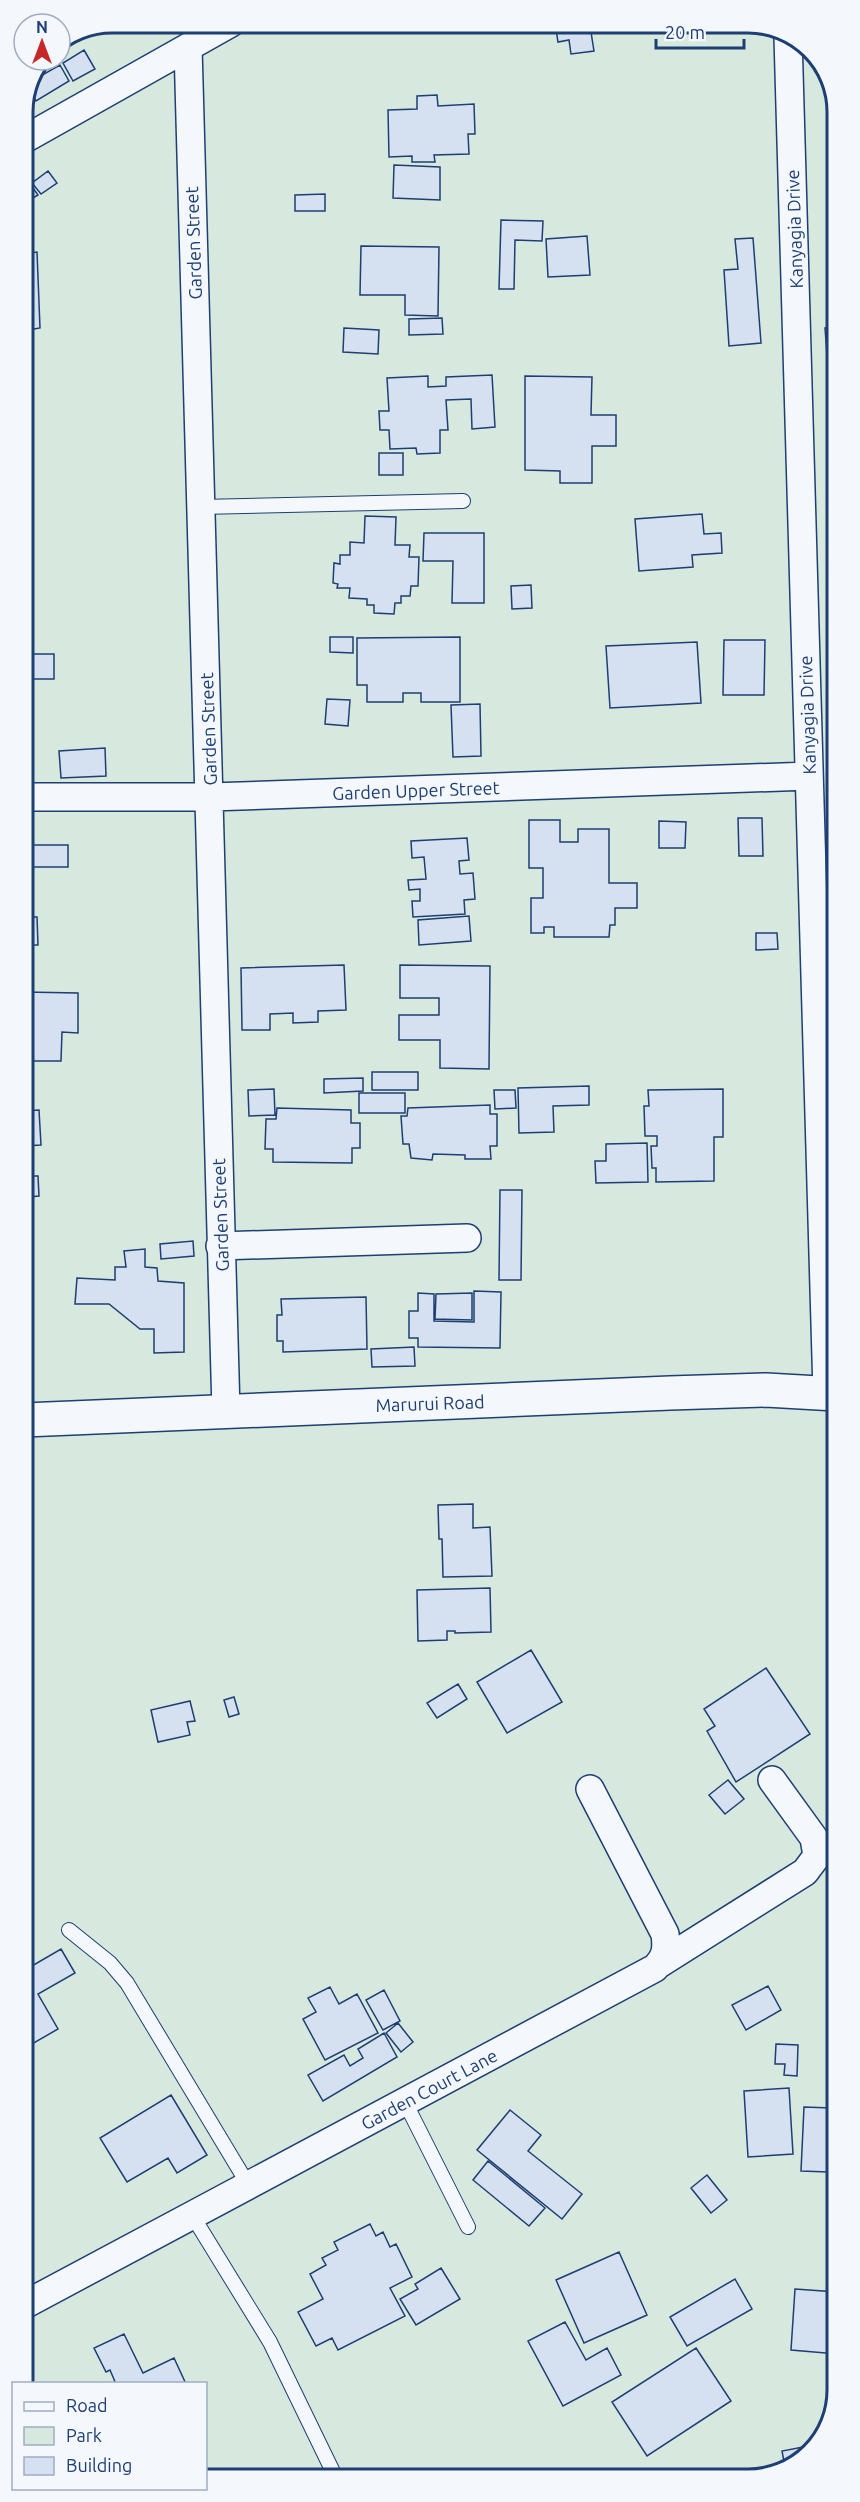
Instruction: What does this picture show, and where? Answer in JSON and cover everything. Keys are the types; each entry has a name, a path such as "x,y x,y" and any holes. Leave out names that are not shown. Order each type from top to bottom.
{"street":[{"path":"33,134 212,33"},
{"name":"Kanyagia Drive","path":"788,44 809,776 827,1260"},
{"name":"Garden Street","path":"188,47 226,1411"},
{"name":"Garden Upper Street","path":"33,797 210,797 809,776"},
{"path":"220,1246 467,1238"},
{"name":"Marurui Road","path":"33,1420 670,1393 766,1390 827,1394"},
{"name":"Garden Court Lane","path":"33,2300 659,1964 805,1872 818,1856 814,1838 771,1780"},
{"path":"590,1789 665,1934 667,1947 659,1964"}],"lane":[{"path":"200,507 463,501"},
{"path":"69,1930 110,1963 127,1983 249,2186"},
{"path":"405,2102 468,2228"},
{"path":"192,2215 270,2342 332,2469"}],"green space":[{"path":"112,33 753,33 778,39 792,46 814,68 824,92 827,112 827,2390 823,2415 811,2438 792,2456 768,2466 748,2469 207,2469 207,2382 33,2382 33,112 39,82 44,72 72,72 72,44 82,39"}],"building":[{"path":"557,33 591,33 594,51 571,54 569,40 558,42"},
{"path":"84,50 95,69 73,81 68,72 72,72 72,57"},
{"path":"48,72 64,72 69,81 36,101 43,75"},
{"path":"437,95 438,106 474,104 475,134 468,134 469,154 434,155 435,162 412,162 412,156 389,157 388,110 417,109 417,96"},
{"path":"394,165 440,167 440,200 393,198"},
{"path":"48,171 57,183 41,194 33,182"},
{"path":"33,188 38,195 33,198"},
{"path":"325,194 325,211 295,211 295,195"},
{"path":"501,220 543,221 542,241 515,240 514,289 499,289"},
{"path":"587,236 590,275 548,277 546,239"},
{"path":"753,238 761,343 729,346 724,270 738,269 735,239"},
{"path":"361,246 439,247 438,316 405,315 405,295 360,295"},
{"path":"37,252 40,328 33,329 33,253"},
{"path":"442,318 443,334 409,335 409,319"},
{"path":"344,328 379,330 378,354 343,352"},
{"path":"825,328 827,328 827,355"},
{"path":"492,375 495,427 472,429 471,399 446,400 448,430 440,430 440,453 417,454 416,448 390,449 389,430 380,430 379,411 389,411 387,378 428,376 428,387 446,386 446,377"},
{"path":"525,376 592,377 591,415 616,415 616,446 592,446 592,483 560,483 560,471 525,470"},
{"path":"379,453 403,453 403,475 379,475"},
{"path":"702,514 704,534 721,533 722,553 692,555 693,567 639,571 635,519"},
{"path":"365,516 396,517 395,545 410,545 409,557 419,557 418,586 411,586 410,596 401,596 401,603 395,603 394,614 374,613 374,605 367,605 367,599 349,598 350,588 337,588 338,584 333,583 334,563 340,564 340,555 350,555 350,542 364,543"},
{"path":"424,533 484,533 484,603 452,603 453,561 423,561"},
{"path":"531,585 532,608 512,609 511,586"},
{"path":"330,637 353,637 353,653 330,652"},
{"path":"460,637 460,702 421,702 421,693 403,693 403,702 367,702 367,685 357,685 357,638"},
{"path":"724,640 765,640 764,695 723,695"},
{"path":"697,642 701,703 610,708 606,646"},
{"path":"33,654 54,654 54,679 33,679"},
{"path":"327,699 350,700 348,726 325,724"},
{"path":"480,704 481,756 453,757 451,705"},
{"path":"105,748 106,776 61,778 59,751"},
{"path":"738,818 762,818 763,856 739,856"},
{"path":"529,820 560,820 560,842 578,842 578,829 609,829 609,883 637,883 637,908 615,908 615,925 610,925 609,937 554,937 554,927 544,927 544,933 531,933 531,898 543,898 543,868 529,868"},
{"path":"659,821 686,822 685,848 659,848"},
{"path":"467,838 469,860 459,861 460,874 473,873 475,899 464,900 465,914 413,917 412,901 420,901 420,889 409,890 408,880 426,879 424,857 412,858 411,841"},
{"path":"33,845 68,845 68,867 33,867"},
{"path":"469,916 471,941 419,945 418,920"},
{"path":"33,917 37,917 38,945 33,945"},
{"path":"756,933 777,933 778,949 756,950"},
{"path":"344,965 346,1010 318,1011 318,1022 293,1023 293,1013 270,1014 270,1030 242,1030 241,968"},
{"path":"400,965 490,966 489,1069 440,1068 440,1040 399,1040 399,1015 439,1015 439,998 400,998"},
{"path":"33,992 78,993 78,1033 62,1032 61,1061 33,1061"},
{"path":"372,1072 418,1072 418,1090 372,1090"},
{"path":"363,1078 363,1091 324,1093 324,1079"},
{"path":"589,1086 589,1105 553,1106 554,1132 519,1133 518,1088"},
{"path":"274,1089 275,1115 249,1116 248,1090"},
{"path":"723,1089 723,1137 714,1137 714,1181 656,1182 656,1168 652,1168 651,1146 657,1146 657,1136 645,1136 644,1106 649,1106 648,1090"},
{"path":"494,1090 515,1090 516,1108 495,1109"},
{"path":"359,1093 405,1093 405,1113 359,1113"},
{"path":"490,1105 490,1114 497,1114 497,1146 490,1146 491,1159 465,1159 465,1155 433,1154 432,1160 411,1158 409,1144 403,1144 401,1116 407,1116 408,1108"},
{"path":"277,1108 351,1110 351,1123 360,1123 360,1148 352,1148 352,1163 273,1162 273,1149 265,1149 266,1119 276,1119"},
{"path":"33,1110 39,1110 41,1145 33,1145"},
{"path":"647,1143 648,1182 596,1183 595,1161 606,1161 606,1144"},
{"path":"33,1176 38,1176 39,1196 33,1197"},
{"path":"500,1190 522,1190 521,1280 499,1280"},
{"path":"193,1241 194,1256 161,1259 160,1244"},
{"path":"145,1249 145,1267 157,1268 158,1281 184,1283 184,1352 154,1353 154,1329 140,1329 109,1304 75,1304 77,1278 115,1280 115,1267 126,1267 124,1251"},
{"path":"474,1291 501,1292 500,1348 418,1347 418,1338 409,1338 409,1311 418,1311 418,1293 434,1294 434,1321 474,1322"},
{"path":"472,1293 472,1320 435,1319 436,1294"},
{"path":"366,1297 367,1349 283,1352 283,1341 277,1341 277,1315 282,1315 281,1299"},
{"path":"414,1347 415,1366 372,1367 371,1349"},
{"path":"473,1504 473,1528 490,1527 492,1576 443,1577 438,1505"},
{"path":"490,1588 491,1632 455,1633 455,1631 447,1631 447,1640 418,1641 417,1590"},
{"path":"531,1650 562,1702 507,1733 477,1682"},
{"path":"766,1668 810,1734 736,1782 707,1731 715,1726 704,1709"},
{"path":"458,1684 467,1699 437,1718 427,1703"},
{"path":"234,1697 239,1714 229,1717 224,1700"},
{"path":"190,1701 195,1721 187,1722 190,1735 158,1742 151,1710"},
{"path":"728,1780 744,1799 725,1814 709,1795"},
{"path":"61,1949 75,1973 38,1994 58,2029 33,2043 33,1965"},
{"path":"768,1986 781,2010 746,2030 732,2005"},
{"path":"330,1987 339,2004 357,1994 378,2033 325,2060 303,2019 316,2012 308,1998"},
{"path":"384,1990 400,2021 383,2030 366,2000"},
{"path":"398,2023 413,2042 401,2052 386,2033"},
{"path":"384,2033 397,2057 323,2101 308,2075 344,2055 350,2066 363,2058 358,2049"},
{"path":"776,2044 798,2045 797,2076 784,2075 785,2064 775,2064"},
{"path":"789,2088 793,2154 748,2157 744,2091"},
{"path":"171,2095 207,2155 177,2173 168,2158 127,2182 100,2138"},
{"path":"804,2107 827,2108 827,2172 801,2171"},
{"path":"510,2110 541,2135 528,2151 582,2194 562,2219 477,2150"},
{"path":"488,2161 545,2208 529,2226 473,2180"},
{"path":"707,2175 727,2200 711,2213 691,2188"},
{"path":"370,2224 376,2236 383,2232 390,2247 396,2244 412,2277 390,2288 405,2316 338,2350 332,2338 316,2346 298,2312 323,2299 310,2274 326,2265 322,2258 338,2250 334,2242"},
{"path":"619,2252 647,2315 584,2343 556,2280"},
{"path":"441,2268 460,2299 416,2325 400,2299 418,2289 415,2284"},
{"path":"735,2279 752,2309 687,2346 670,2317"},
{"path":"795,2289 827,2291 827,2353 791,2350"},
{"path":"565,2322 586,2360 607,2348 621,2375 563,2406 528,2341"},
{"path":"124,2334 143,2373 174,2358 185,2382 115,2382 110,2370 106,2372 94,2348"},
{"path":"696,2348 731,2401 647,2456 612,2402"},
{"path":"803,2447 784,2461 782,2451"}]}
